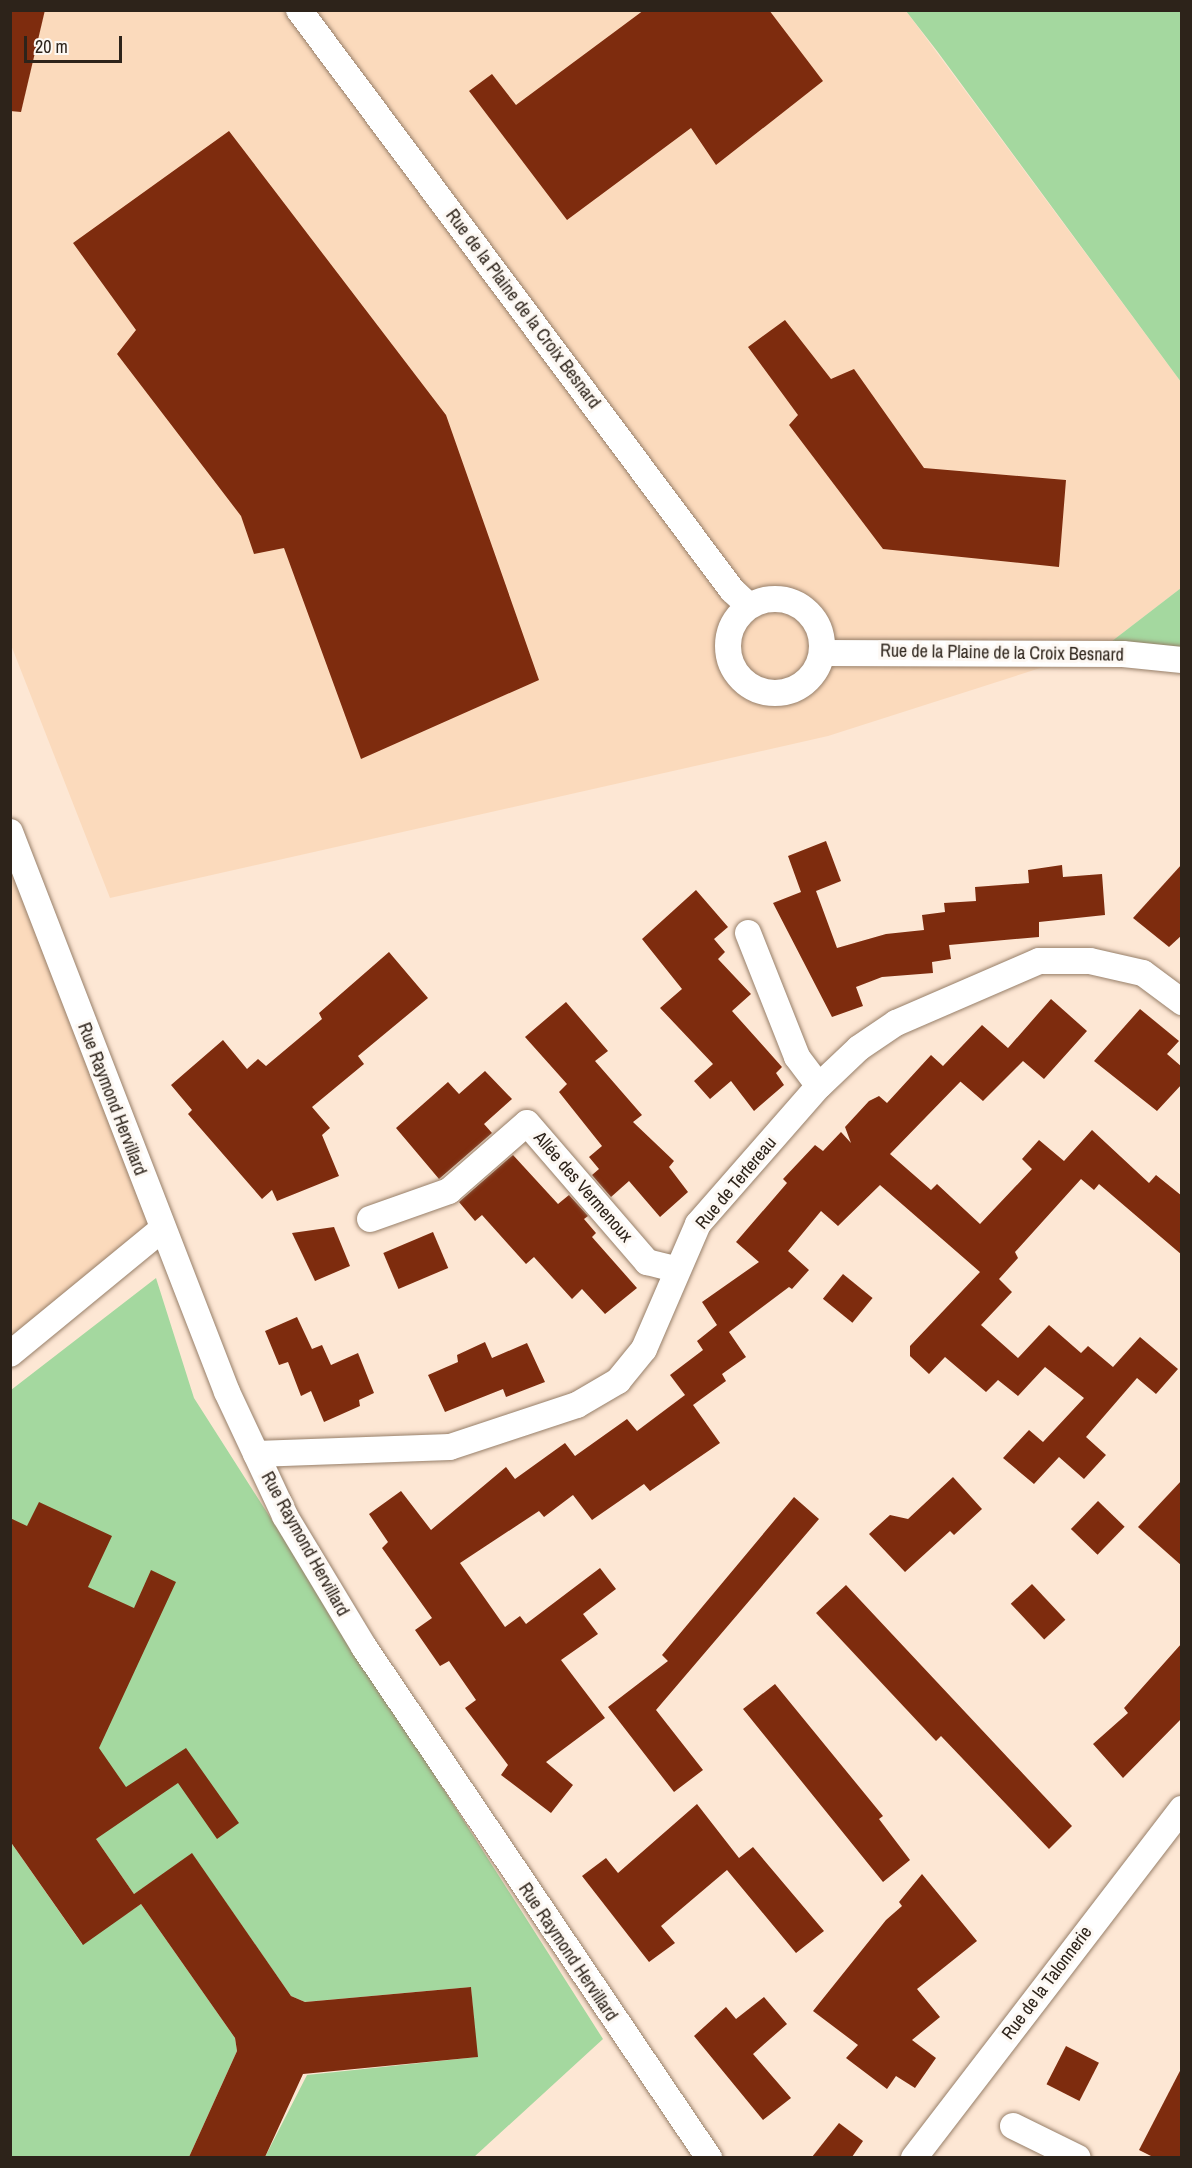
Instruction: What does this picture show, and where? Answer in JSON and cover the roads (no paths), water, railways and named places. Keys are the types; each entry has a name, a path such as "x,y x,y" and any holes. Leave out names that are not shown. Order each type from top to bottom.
{"street":[{"name":"Rue de la Plaine de la Croix Besnard","path":"299,10 732,590 749,606"},
{"path":"784,599 801,606 821,635 822,653 806,682 790,691 774,693 743,681 728,650 737,618 749,606 784,599"},
{"name":"Rue de la Plaine de la Croix Besnard","path":"822,653 1123,654 1182,660"},
{"name":"Rue Raymond Hervillard","path":"10,832 162,1229 256,1454 285,1516 364,1647 709,2157"},
{"path":"748,933 797,1057 819,1086"},
{"name":"Rue de Tertereau","path":"256,1454 450,1447 577,1405 618,1381 644,1349 675,1269 698,1224 819,1086 859,1048 896,1023 1039,961 1090,961 1143,973 1182,1002"},
{"name":"Allée des Vermenoux","path":"370,1219 449,1191 528,1123 647,1262 675,1269"},
{"path":"10,1354 162,1229"},
{"name":"Rue de la Talonnerie","path":"914,2157 1182,1809"},
{"path":"1013,2126 1077,2157"}]}
